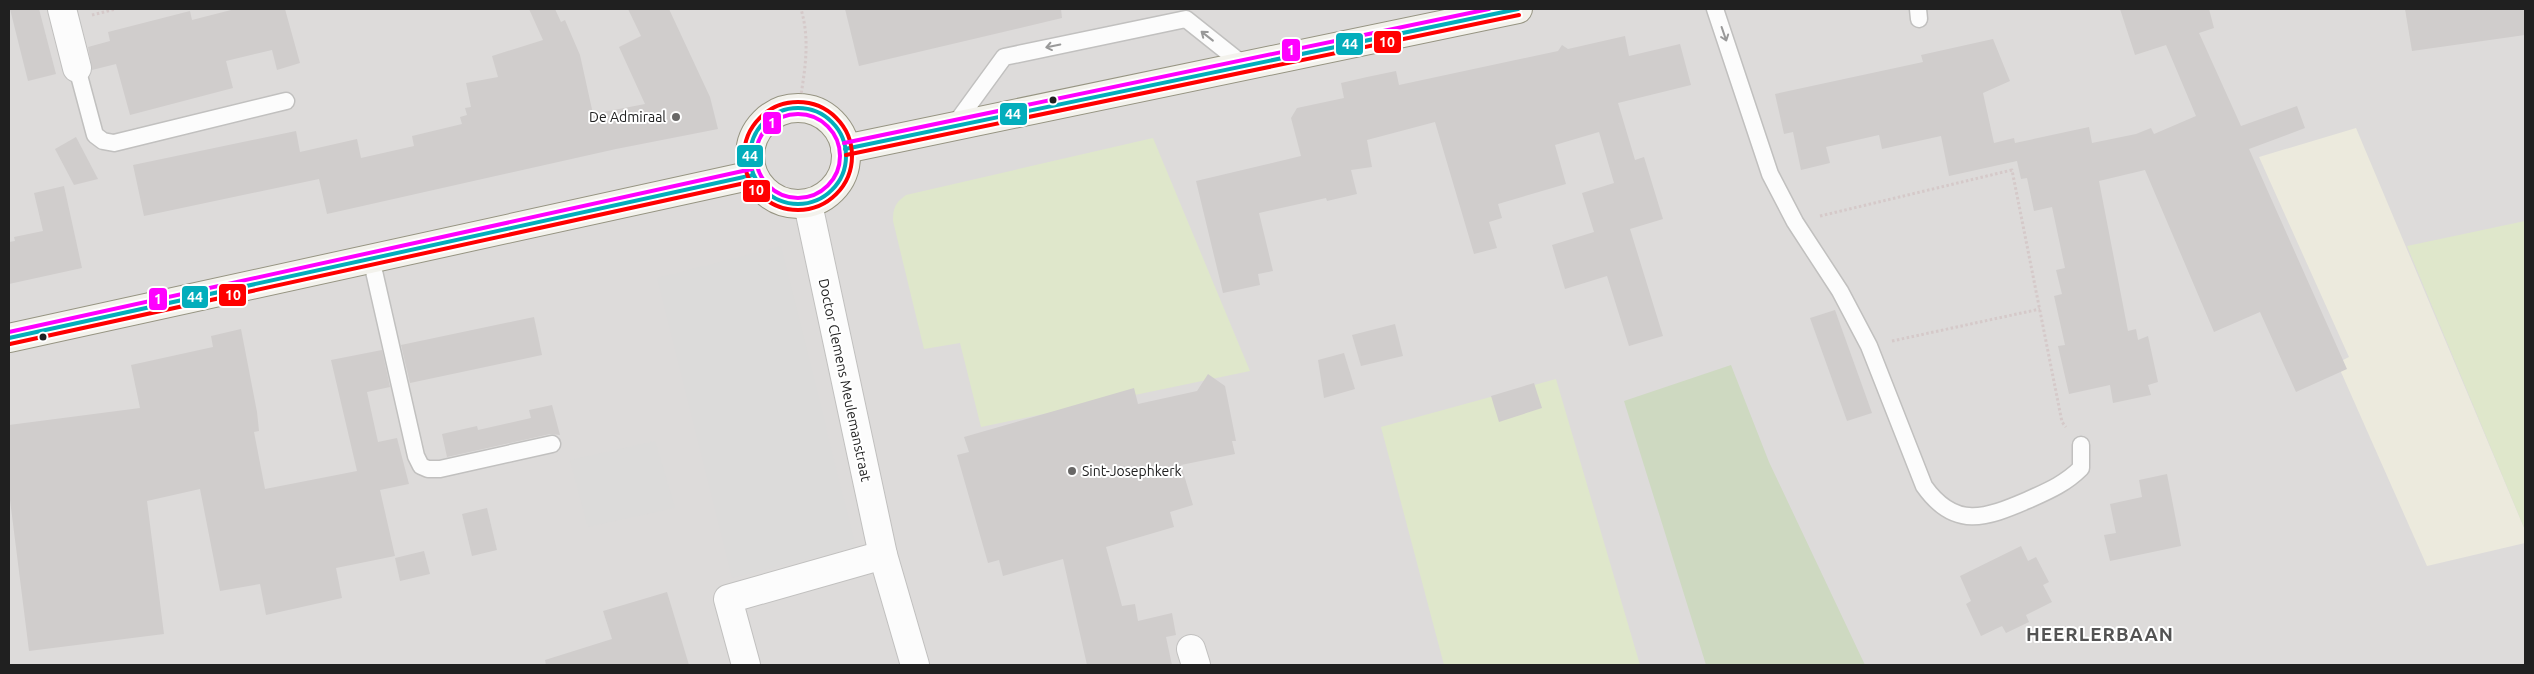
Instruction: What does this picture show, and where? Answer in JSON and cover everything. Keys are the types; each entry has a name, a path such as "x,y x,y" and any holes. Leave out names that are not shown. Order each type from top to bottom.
{"street":[{"path":"62,9 78,68"},
{"path":"845,149 1518,9"},
{"path":"799,108 820,114 837,128 845,149 846,164 833,190 808,204 786,203 775,199 766,193 753,175 750,152 758,129 776,114 799,108"},
{"path":"9,338 753,175"},
{"name":"Doctor Clemens Meulemanstraat","path":"808,204 883,555 915,665"},
{"path":"746,665 728,598 883,555"}],"lane":[{"path":"1715,9 1770,174 1795,222 1840,290 1869,346 1924,486 1932,498 1945,508 1960,515 1976,518 1991,515 2060,486 2080,468 2081,445"},
{"path":"953,127 1004,57 1186,19 1245,66"},
{"path":"78,68 95,135 103,141 114,143 286,101"},
{"path":"371,258 416,456 421,466 428,469 440,469 552,444"}],"path":[{"path":"799,108 807,52 806,28 801,9"},
{"path":"1795,222 2012,170 2062,422 2081,445"},
{"path":"1869,346 2040,309"}],"shaded area":[{"path":"9,9 2525,9 2525,665 9,665"},
{"path":"2356,128 2525,530 2525,543 2427,566 2337,363 2349,357 2259,157"},
{"path":"781,246 856,547 732,578 657,278"},
{"path":"655,441 675,508 588,527 570,460"}],"green space":[{"path":"1153,138 1250,371 981,427 960,343 924,349 893,221 895,206 906,195"},
{"path":"2525,221 2525,530 2407,246"},
{"path":"1731,365 1769,462 1865,665 1706,665 1624,401"},
{"path":"1556,379 1640,665 1444,665 1381,427"}],"building":[{"path":"10,9 39,9 56,74 28,81"},
{"path":"235,9 285,9 300,63 277,70 272,50 226,61 233,88 130,115 116,64 92,70 88,47 110,41 108,32 190,11 192,20"},
{"path":"529,9 555,9 561,22 565,20 580,55 593,114 645,104 619,47 641,36 628,9 669,9 710,97 718,129 616,149 327,214 319,179 144,216 133,165 296,131 300,152 357,139 361,158 414,146 412,136 462,124 460,117 467,115 465,108 471,107 466,83 498,77 492,56 543,40"},
{"path":"845,9 1061,9 1062,18 859,66"},
{"path":"2120,9 2209,9 2214,28 2199,33 2241,126 2297,106 2305,128 2249,149 2347,369 2296,392 2260,312 2214,332 2145,170 2099,181 2128,331 2136,329 2138,340 2148,336 2158,382 2148,385 2151,395 2113,403 2110,385 2069,394 2058,346 2065,345 2054,296 2062,294 2056,270 2065,268 2052,207 2034,211 2027,178 2021,179 2017,161 1949,176 1941,136 1882,149 1879,135 1826,147 1830,163 1801,170 1793,132 1784,134 1775,94 1923,62 1921,55 1993,39 2010,81 1983,93 1994,143 2014,138 2015,143 2089,127 2092,143 2136,134 2151,128 2154,134 2196,116 2166,45 2135,55"},
{"path":"2405,9 2525,9 2525,35 2412,51"},
{"path":"1625,36 1629,56 1680,44 1691,85 1618,103 1635,160 1644,157 1663,219 1630,229 1663,336 1629,346 1607,276 1565,289 1552,245 1594,232 1582,193 1614,183 1599,132 1555,145 1566,184 1498,204 1502,218 1489,222 1497,248 1474,254 1435,122 1367,140 1372,167 1351,170 1357,194 1327,201 1326,198 1259,213 1273,271 1258,274 1260,285 1223,293 1196,181 1301,156 1291,118 1297,108 1344,98 1341,83 1367,77 1396,71 1399,85 1558,51 1562,45 1568,49"},
{"path":"76,137 98,179 74,185 55,149"},
{"path":"64,186 82,268 9,284 9,242 15,241 14,237 43,231 34,193"},
{"path":"1835,310 1872,413 1847,421 1810,318"},
{"path":"534,317 542,355 410,383 401,345"},
{"path":"1395,324 1403,356 1361,366 1352,335"},
{"path":"241,329 257,412 259,431 254,432 265,489 357,471 331,360 382,350 390,387 367,392 378,442 397,438 409,484 380,490 395,556 336,568 342,598 266,615 260,584 220,591 200,489 147,501 164,634 29,651 9,492 9,425 140,408 131,365 213,347 211,336"},
{"path":"1344,353 1355,389 1324,398 1318,360"},
{"name":"Sint-Josephkerk","path":"1208,374 1225,386 1236,441 1232,441 1235,454 1181,465 1193,505 1170,512 1174,527 1106,547 1122,606 1135,604 1138,621 1172,613 1176,635 1166,637 1172,665 1087,665 1063,559 1003,576 999,560 988,563 957,455 969,452 964,437 1134,388 1138,404 1197,391"},
{"path":"1534,383 1542,408 1499,422 1491,396"},
{"path":"552,405 560,435 550,434 447,457 442,434 477,426 478,430 531,418 529,410"},
{"path":"2167,474 2181,546 2110,561 2104,535 2116,533 2110,504 2142,497 2139,480"},
{"path":"487,508 497,550 472,556 462,514"},
{"path":"2021,546 2028,561 2036,557 2049,582 2043,585 2052,602 2026,615 2029,622 2006,633 2002,626 1981,636 1966,604 1971,601 1960,576"},
{"path":"424,551 430,574 400,581 395,558"},
{"path":"667,592 689,665 546,665 545,660 612,639 603,611"}],"transit line":[{"name":"1","path":"844,143 1489,9"},
{"name":"44","path":"845,149 1518,9"},
{"name":"10","path":"846,155 1519,15"},
{"name":"10","path":"798,102 819,106 836,118 848,135 852,156 848,177 836,194 819,206 798,210 777,206 760,194 748,177 744,156 748,135 760,118 777,106 798,102"},
{"name":"44","path":"798,108 816,112 832,122 842,138 846,156 842,174 832,190 816,200 798,204 780,200 764,190 754,174 750,156 754,138 764,122 780,112 798,108"},
{"name":"1","path":"798,114 821,121 833,133 840,156 833,179 821,191 798,198 775,191 763,179 756,156 763,133 775,121 798,114"},
{"name":"1","path":"9,332 752,169"},
{"name":"44","path":"9,338 753,175"},
{"name":"10","path":"10,344 754,181"}],"place":[{"name":"De Admiraal","path":"676,117"},
{"name":"Sint-Josephkerk","path":"1072,471"}],"district":[{"name":"HEERLERBAAN","path":"2100,634"}]}
